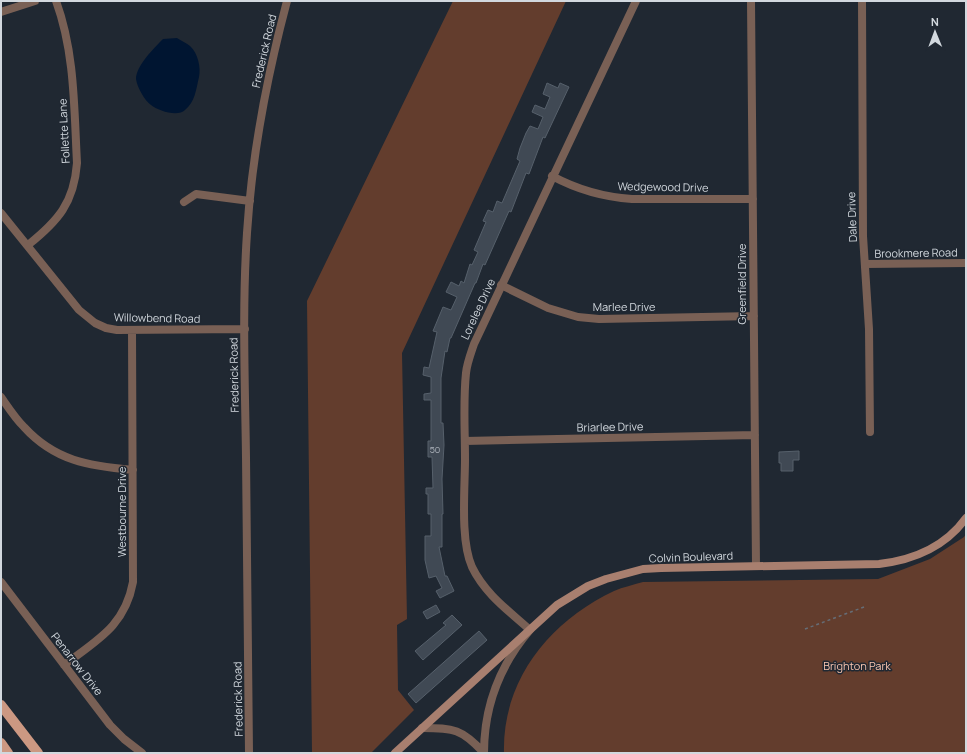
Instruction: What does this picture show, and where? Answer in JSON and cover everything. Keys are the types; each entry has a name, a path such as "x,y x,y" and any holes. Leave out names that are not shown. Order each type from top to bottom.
{"main road":[{"path":"1,705 38,753"},
{"path":"1,743 8,753"}],"street":[{"path":"1,12 35,1"},
{"name":"Follette Lane","path":"28,245 52,225 63,210 71,193 76,175 77,163 71,63 68,40 56,1"},
{"name":"Frederick Road","path":"249,753 245,329 247,233 261,117 274,51 287,1"},
{"name":"Lorelee Drive","path":"530,630 484,587 477,577 469,560 464,528 464,395 467,365 474,344 501,285 636,1"},
{"name":"Greenfield Drive","path":"751,1 756,566"},
{"name":"Dale Drive","path":"862,1 863,222 870,329 870,432"},
{"name":"Wedgewood Drive","path":"552,176 579,189 614,198 752,199"},
{"path":"184,202 196,194 250,201"},
{"name":"Willowbend Road","path":"1,213 79,310 88,318 106,328 117,330 245,329"},
{"name":"Brookmere Road","path":"866,264 966,263"},
{"name":"Marlee Drive","path":"501,285 548,308 578,317 599,319 754,316"},
{"name":"Westbourne Drive","path":"64,665 114,626 122,615 129,599 133,582 132,330"},
{"path":"1,397 27,430 56,453 83,464 133,470"},
{"name":"Briarlee Drive","path":"464,440 755,435"},
{"name":"Colvin Boulevard","path":"395,753 547,613 572,595 594,583 624,573 661,568 879,564 895,562 911,558 937,545 951,535 966,518"},
{"name":"Penarrow Drive","path":"1,582 110,725 124,739 142,753"},
{"path":"484,753 485,725 495,688 511,655 530,630"},
{"path":"422,728 440,728 457,731 470,738 484,753"}],"path":[{"path":"805,629 864,607"}],"green space":[{"path":"453,1 566,1 402,353 407,619 397,625 398,690 414,710 371,753 312,753 307,301"},
{"name":"Brighton Park","path":"966,534 966,753 504,753 506,726 511,701 521,678 534,656 551,636 570,619 591,604 614,591 643,582 878,579 930,559 964,537"}],"water":[{"path":"177,38 193,49 198,61 200,73 196,91 191,103 182,112 173,113 158,109 149,103 140,90 136,79 142,63 163,39"}],"building":[{"path":"547,83 558,88 560,83 569,87 545,138 543,137 529,174 526,173 511,212 509,211 485,265 483,264 476,283 450,338 447,352 445,351 441,378 441,423 443,423 444,445 442,479 442,547 439,547 445,576 447,576 454,591 440,598 436,591 442,588 436,576 429,578 425,560 425,536 431,536 431,514 428,514 428,494 426,494 426,488 433,488 432,457 428,457 428,441 431,441 431,400 424,400 424,394 431,393 431,377 423,375 424,367 429,368 437,332 433,331 443,307 451,310 457,297 446,292 451,282 459,286 461,281 464,283 470,264 472,265 478,252 474,250 486,222 483,221 488,210 493,212 497,201 502,203 520,161 517,159 520,148 530,126 538,129 543,117 532,112 535,105 545,109 550,97 543,94"},
{"path":"799,451 799,460 793,460 793,471 781,471 779,452"},
{"path":"436,605 440,612 427,619 423,612"},
{"path":"452,615 462,625 423,660 415,651 446,625 443,623"},
{"path":"479,631 487,640 416,703 408,694"}]}
